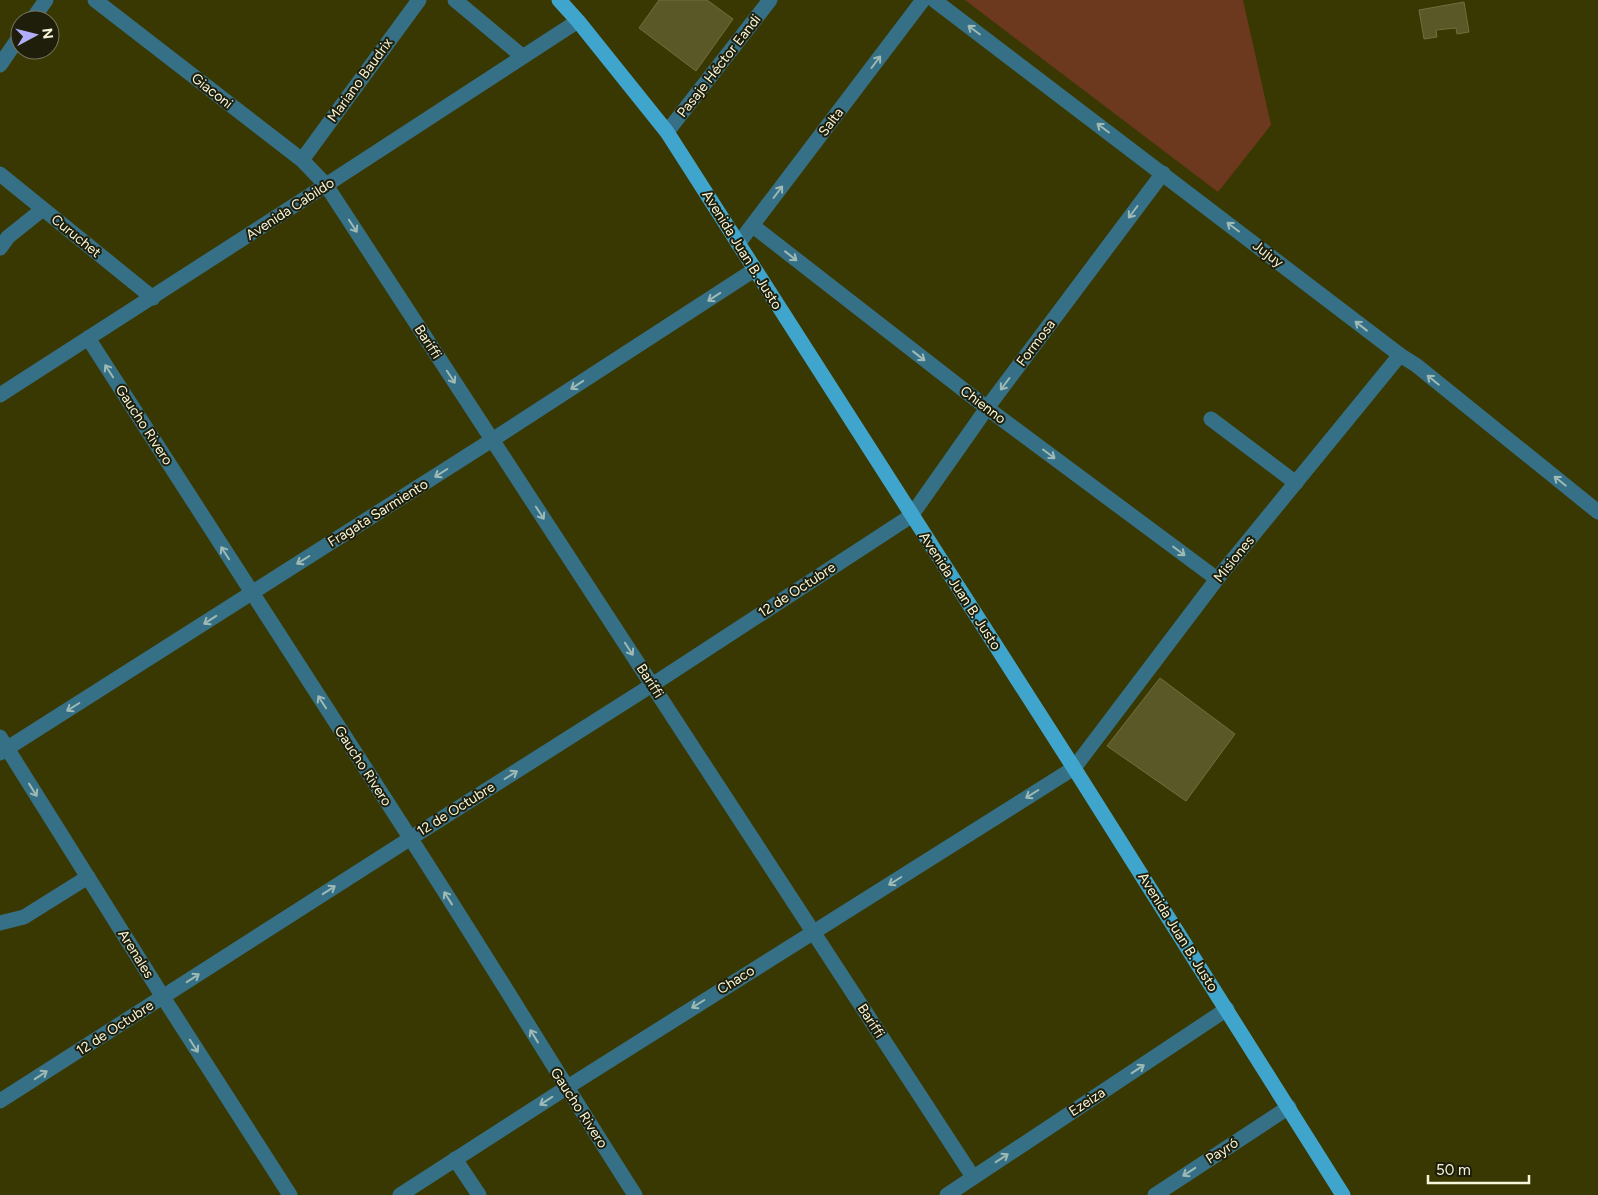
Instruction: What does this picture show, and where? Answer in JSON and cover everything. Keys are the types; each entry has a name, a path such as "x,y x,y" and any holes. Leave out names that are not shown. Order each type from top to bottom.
{"main road":[{"name":"Avenida Juan B. Justo","path":"559,0 667,132 1074,768 1343,1195"}],"street":[{"name":"Giaconi","path":"94,0 302,160 326,186"},
{"name":"Mariano Baudrix","path":"302,160 419,0"},
{"path":"455,0 522,56"},
{"name":"Pasaje Héctor Eandi","path":"667,132 770,0"},
{"name":"Salta","path":"738,244 923,0"},
{"name":"Jujuy","path":"934,0 1400,355 1416,365 1598,512"},
{"name":"Avenida Cabildo","path":"0,395 153,298 578,21"},
{"path":"0,65 10,50"},
{"name":"Formosa","path":"911,516 987,408 1162,173"},
{"name":"Curuchet","path":"0,174 153,298"},
{"name":"Bariffi","path":"326,186 973,1177"},
{"path":"0,248 8,237 44,209"},
{"name":"Chienno","path":"753,226 987,408 1217,579"},
{"name":"Fragata Sarmiento","path":"2,746 251,594 754,270"},
{"name":"Gaucho Rivero","path":"88,338 251,594 411,838 566,1088 635,1195"},
{"name":"Misiones","path":"1074,768 1217,579 1400,355"},
{"path":"1211,419 1296,483"},
{"name":"12 de Octubre","path":"0,1101 652,686 911,516"},
{"name":"Arenales","path":"2,746 88,877 290,1195"},
{"name":"Chaco","path":"400,1195 566,1088 1074,768"},
{"path":"0,923 24,917 88,877"},
{"name":"Ezeiza","path":"947,1195 1227,1010"},
{"name":"Payró","path":"1155,1195 1289,1107"},
{"path":"455,1159 478,1195"}],"shaded area":[{"path":"965,0 1243,0 1271,125 1218,192"}],"building":[{"path":"659,0 707,0 733,19 696,71 639,28"},
{"path":"1464,2 1469,32 1457,34 1456,28 1436,30 1437,37 1424,39 1419,10"},
{"path":"1160,678 1235,734 1186,801 1107,746"}]}
